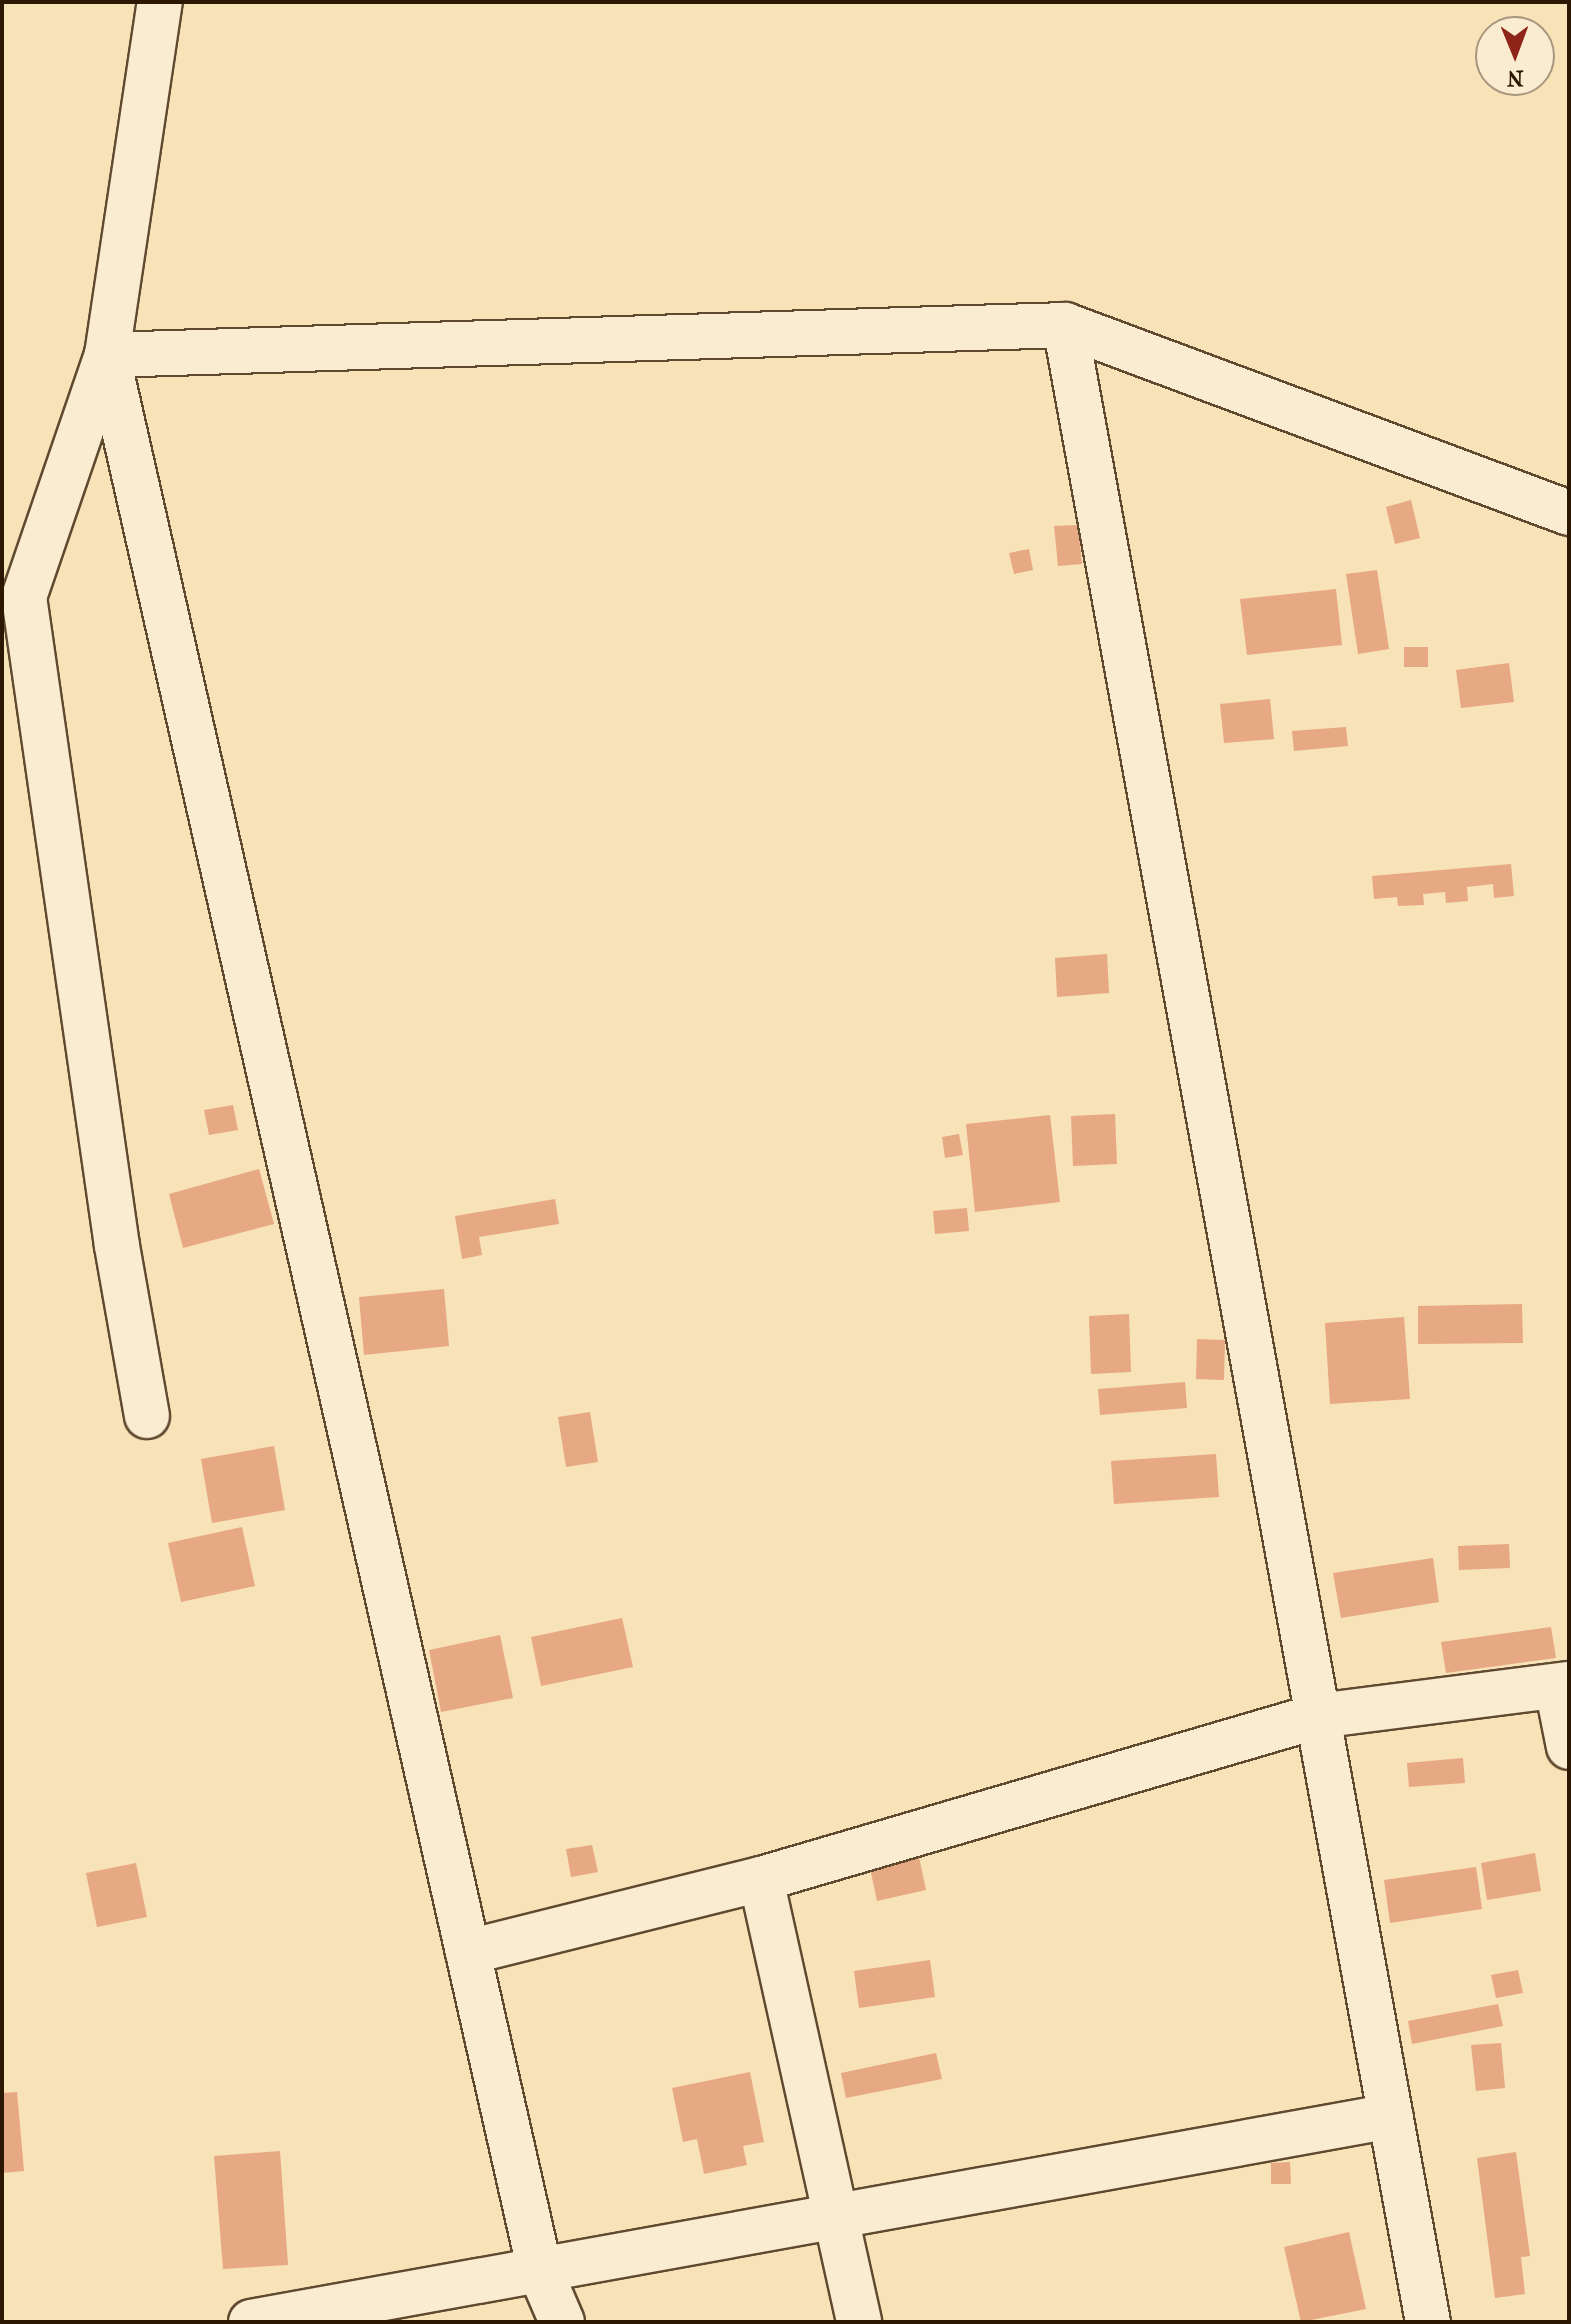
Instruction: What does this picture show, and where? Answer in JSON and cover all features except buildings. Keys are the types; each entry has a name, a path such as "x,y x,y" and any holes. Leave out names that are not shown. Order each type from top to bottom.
{"street":[{"path":"147,1416 114,1230 24,597 107,355 160,2"},
{"path":"107,355 1065,325 1569,513"},
{"path":"1065,325 1428,2322"},
{"path":"107,355 540,2271 562,2322"},
{"path":"468,1952 761,1879 1318,1716 1563,1686 1569,1747"},
{"path":"761,1879 859,2322"},
{"path":"251,2322 1391,2116"}]}
